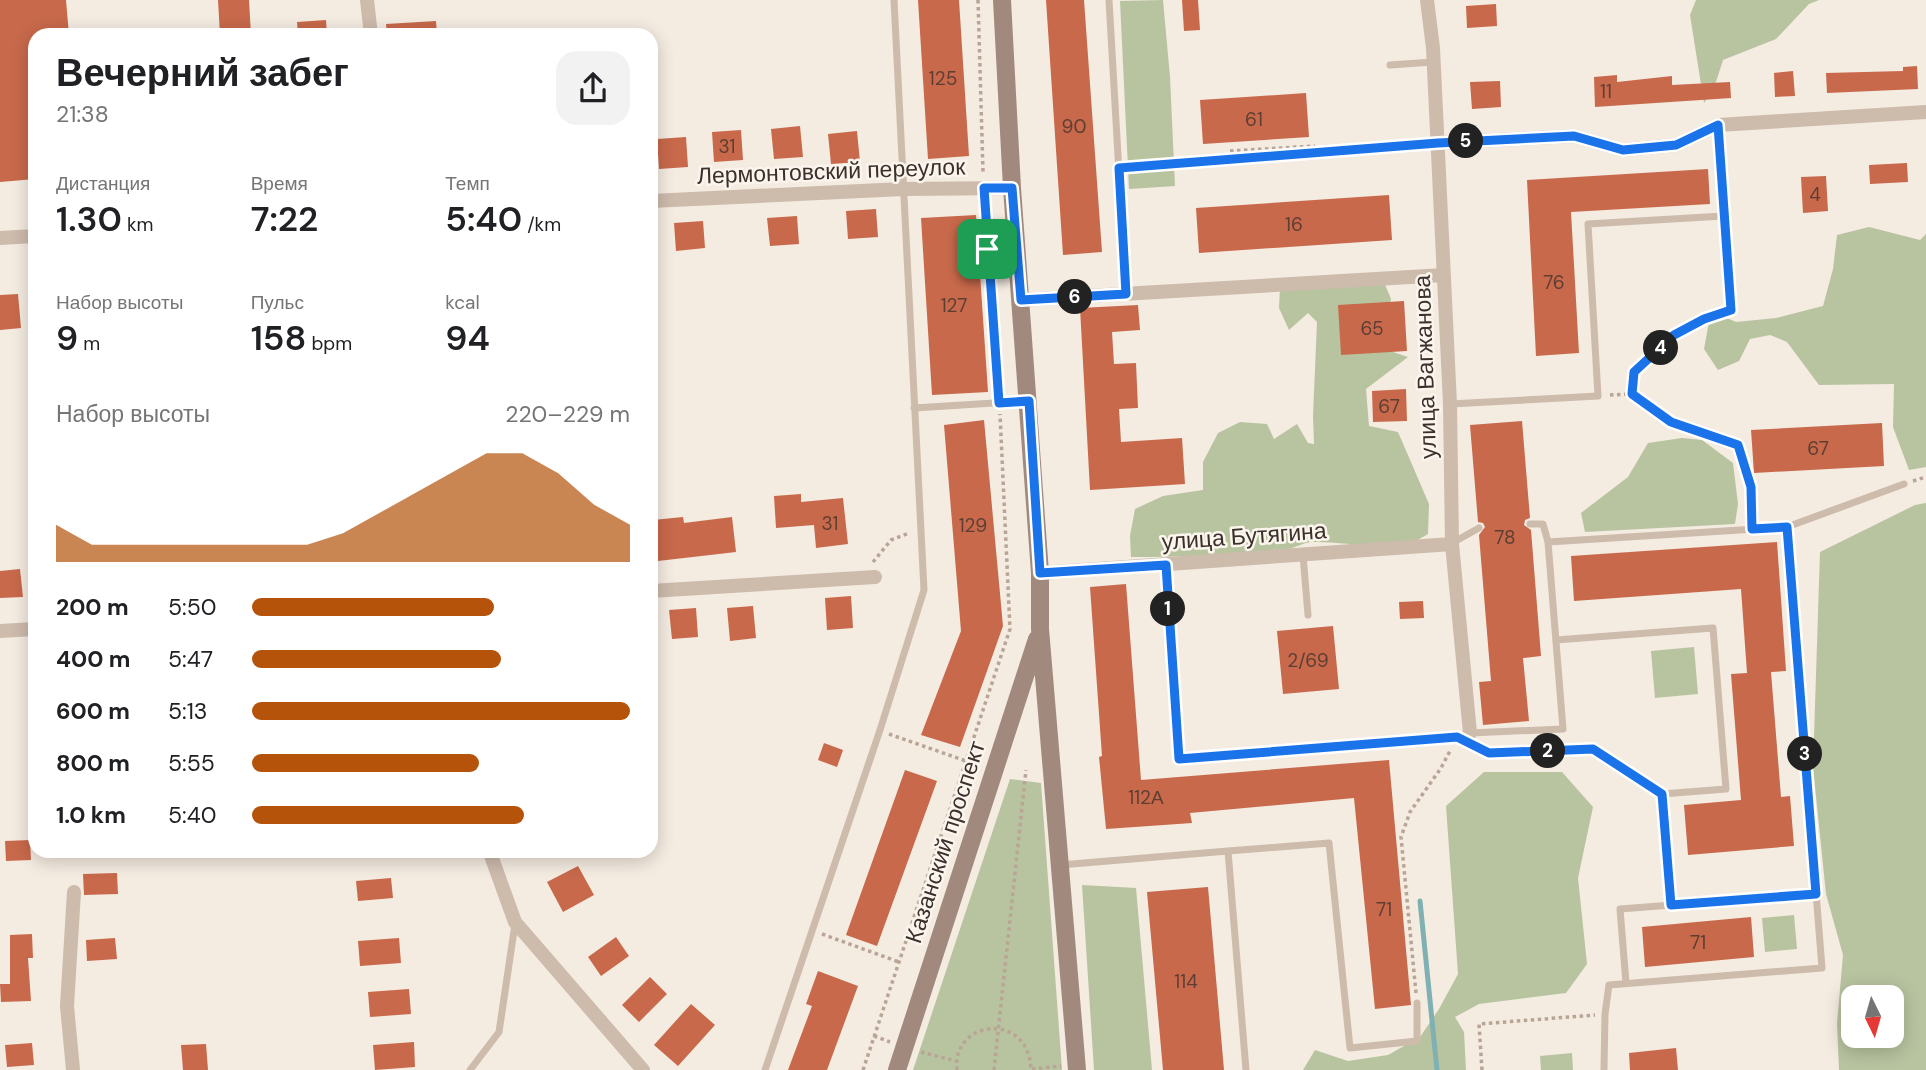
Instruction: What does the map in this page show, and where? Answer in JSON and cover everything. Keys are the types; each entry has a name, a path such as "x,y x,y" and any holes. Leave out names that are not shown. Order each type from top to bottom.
{"street":[{"path":"367,0 370,28"},
{"name":"Казанский проспект","path":"1002,0 1012,188 1040,573 1040,629 1077,1067"},
{"name":"улица Вагжанова","path":"1427,0 1434,61 1450,404 1452,544 1463,735"},
{"path":"1438,143 1574,136 1623,150 1676,145 1718,125 1926,112"},
{"name":"Лермонтовский переулок","path":"658,201 903,189 1012,188"},
{"path":"0,238 28,236"},
{"path":"1021,300 1444,275"},
{"name":"улица Бутягина","path":"1040,573 1452,544"},
{"path":"658,591 875,577"},
{"path":"0,631 28,629"},
{"name":"Казанский проспект","path":"897,1070 1040,629"},
{"path":"492,858 515,922 643,1070"},
{"path":"73,1070 66,1006 75,892"}],"lane":[{"path":"765,1070 880,730 924,590 894,0"},
{"path":"1109,0 1126,294"},
{"path":"1390,65 1434,61"},
{"path":"1718,125 1731,310"},
{"path":"1450,404 1598,396 1588,223 1723,216"},
{"path":"914,408 1029,401"},
{"path":"1548,542 1787,527 1905,484"},
{"path":"1166,565 1179,759 1563,729 1548,542 1543,524 1530,524"},
{"path":"1604,1070 1605,1014 1609,985 1822,968 1787,527"},
{"path":"1452,544 1479,528"},
{"path":"1303,555 1308,615"},
{"path":"1556,640 1713,628 1726,789 1662,794 1671,905"},
{"path":"1060,865 1329,843 1350,1048 1417,1041 1417,1003"},
{"path":"1228,851 1246,1070"},
{"path":"1626,983 1620,909 1816,894"},
{"path":"470,1070 499,1032 515,922"}],"path":[{"path":"863,1070 1010,629 999,403 984,188 978,0"},
{"path":"1119,168 1438,143"},
{"path":"1230,151 1315,146"},
{"path":"1632,394 1634,372 1674,335 1704,319 1731,310"},
{"path":"1598,396 1632,394 1671,422 1738,445 1751,487 1752,529"},
{"path":"860,578 891,540 920,528"},
{"path":"880,730 966,761"},
{"path":"1417,1003 1401,836 1410,812 1463,735 1489,753 1593,749 1662,794"},
{"path":"994,1070 1026,770"},
{"path":"812,930 899,962"},
{"path":"1482,1070 1479,1024 1605,1014"},
{"path":"957,1070 956,1061 970,1036 998,1027 1012,1032 1023,1041 1030,1055 1032,1070 1077,1067"}],"green space":[{"path":"1163,0 1175,186 1129,189 1120,1"},
{"path":"1696,0 1819,0 1809,4 1776,39 1723,60 1714,88 1704,103 1690,15"},
{"path":"1869,227 1920,240 1926,234 1926,467 1909,470 1893,427 1894,384 1819,385 1787,342 1770,335 1750,339 1739,361 1718,370 1704,349 1711,311 1736,322 1776,318 1823,306 1833,269 1837,235"},
{"path":"1384,282 1391,299 1385,329 1387,350 1408,357 1366,389 1369,426 1398,432 1429,504 1428,534 1402,544 1372,546 1312,542 1287,549 1248,553 1131,557 1130,536 1135,509 1163,496 1203,490 1203,462 1218,433 1240,422 1267,424 1274,439 1297,424 1308,443 1314,444 1317,322 1308,313 1289,330 1279,308 1280,287"},
{"path":"1682,438 1702,440 1733,463 1738,504 1735,524 1585,532 1581,513 1628,477 1648,443"},
{"path":"1926,503 1926,1070 1839,1070 1837,1023 1843,955 1826,894 1813,767 1820,552 1915,505"},
{"path":"1694,647 1698,694 1655,698 1651,651"},
{"path":"1484,772 1562,772 1593,807 1578,878 1587,964 1566,993 1479,1004 1455,1017 1464,1032 1466,1070 1303,1070 1315,1050 1348,1061 1388,1055 1420,1037 1439,1009 1458,974 1446,806"},
{"path":"1010,779 1041,783 1062,1070 913,1070"},
{"path":"1082,885 1136,888 1152,1070 1094,1070"},
{"path":"1794,915 1797,949 1765,952 1762,918"},
{"path":"1572,1053 1573,1070 1541,1070 1540,1056"}],"building":[{"path":"0,0 66,0 68,28 28,28 28,180 0,182"},
{"path":"218,0 249,0 251,28 220,28"},
{"path":"918,0 959,0 969,156 928,159"},
{"path":"1046,0 1084,0 1102,252 1063,255"},
{"path":"1182,0 1198,0 1200,30 1184,31"},
{"path":"1496,4 1497,26 1467,28 1466,6"},
{"path":"326,20 327,28 297,28 297,22"},
{"path":"436,21 436,28 386,28 386,24"},
{"path":"1917,66 1918,89 1827,93 1826,73 1903,71 1903,67"},
{"path":"1793,71 1795,96 1775,97 1774,73"},
{"path":"1617,75 1617,82 1672,76 1672,85 1730,82 1731,98 1595,107 1594,77"},
{"path":"1500,81 1501,107 1472,109 1470,82"},
{"path":"1306,93 1309,137 1203,144 1200,100"},
{"path":"800,126 803,157 774,159 771,129"},
{"path":"741,130 743,160 714,162 712,132"},
{"path":"857,131 860,162 831,164 828,134"},
{"path":"686,137 688,167 659,169 658,139"},
{"path":"1907,163 1908,182 1870,184 1869,165"},
{"path":"1708,169 1710,204 1571,212 1579,353 1536,356 1527,180"},
{"path":"1826,176 1828,211 1803,213 1801,177"},
{"path":"1389,195 1392,240 1199,253 1196,208"},
{"path":"876,209 878,237 848,239 846,211"},
{"path":"976,215 988,392 932,395 921,218"},
{"path":"797,216 799,244 770,246 767,218"},
{"path":"703,221 705,248 676,251 674,223"},
{"path":"18,294 21,328 0,330 0,295"},
{"path":"1404,301 1407,351 1341,355 1338,305"},
{"path":"1138,305 1140,330 1112,332 1114,364 1136,363 1138,408 1119,409 1121,442 1182,438 1185,484 1090,490 1080,308"},
{"path":"1406,389 1407,421 1373,422 1372,391"},
{"path":"984,420 1003,626 960,747 921,735 961,631 944,425"},
{"path":"1522,421 1530,518 1525,520 1524,525 1531,530 1541,656 1523,658 1529,721 1483,725 1479,682 1491,681 1479,535 1485,527 1478,522 1470,425"},
{"path":"1882,423 1884,466 1754,473 1751,430"},
{"path":"801,494 801,502 843,498 848,544 816,548 814,525 776,528 774,496"},
{"path":"683,517 684,523 732,517 736,552 658,561 658,520"},
{"path":"1777,542 1786,671 1771,672 1781,797 1790,796 1794,846 1688,855 1684,805 1741,800 1731,674 1747,673 1741,589 1574,601 1571,556"},
{"path":"20,569 23,597 0,598 0,571"},
{"path":"1126,584 1141,780 1389,760 1411,1005 1375,1009 1354,798 1190,813 1192,823 1106,829 1099,757 1102,756 1090,587"},
{"path":"851,596 853,628 827,630 825,598"},
{"path":"1423,601 1424,618 1400,619 1399,602"},
{"path":"753,606 756,638 730,641 727,608"},
{"path":"696,608 698,637 672,639 669,610"},
{"path":"1333,626 1339,689 1283,694 1277,631"},
{"path":"824,743 843,750 837,767 818,760"},
{"path":"905,770 937,781 877,946 846,935"},
{"path":"28,840 28,858 31,860 6,861 5,841"},
{"path":"578,866 594,895 563,912 547,882"},
{"path":"117,873 118,894 84,895 83,874"},
{"path":"391,878 393,898 358,901 356,881"},
{"path":"1208,887 1224,1070 1163,1070 1147,892"},
{"path":"1751,917 1754,957 1645,967 1642,927"},
{"path":"32,934 33,958 28,958 31,1001 1,1002 0,984 10,984 10,935"},
{"path":"616,937 629,956 601,976 588,957"},
{"path":"115,938 117,959 87,961 86,940"},
{"path":"399,938 401,963 360,966 358,941"},
{"path":"818,971 858,986 827,1070 788,1070 812,1006 806,1004"},
{"path":"650,977 667,994 639,1022 622,1005"},
{"path":"409,989 411,1014 370,1017 368,992"},
{"path":"691,1004 715,1025 678,1066 654,1045"},
{"path":"414,1042 415,1067 375,1070 373,1045"},
{"path":"32,1043 34,1065 7,1067 5,1045"},
{"path":"206,1044 208,1070 183,1070 181,1045"},
{"path":"1676,1048 1678,1070 1630,1070 1629,1053"}],"waterway":[{"path":"1420,901 1437,1070"}],"route":[{"path":"1718,125 1731,310 1704,319 1674,335 1634,372 1632,394 1671,422 1738,445 1751,487 1752,529 1787,527 1816,894 1671,905 1662,794 1593,749 1489,753 1457,737 1179,759 1166,565 1040,573 1029,401 999,403 987,249 984,188 1012,188 1021,300 1126,294 1119,168 1438,143 1574,136 1623,150 1676,145 1718,125"}]}
